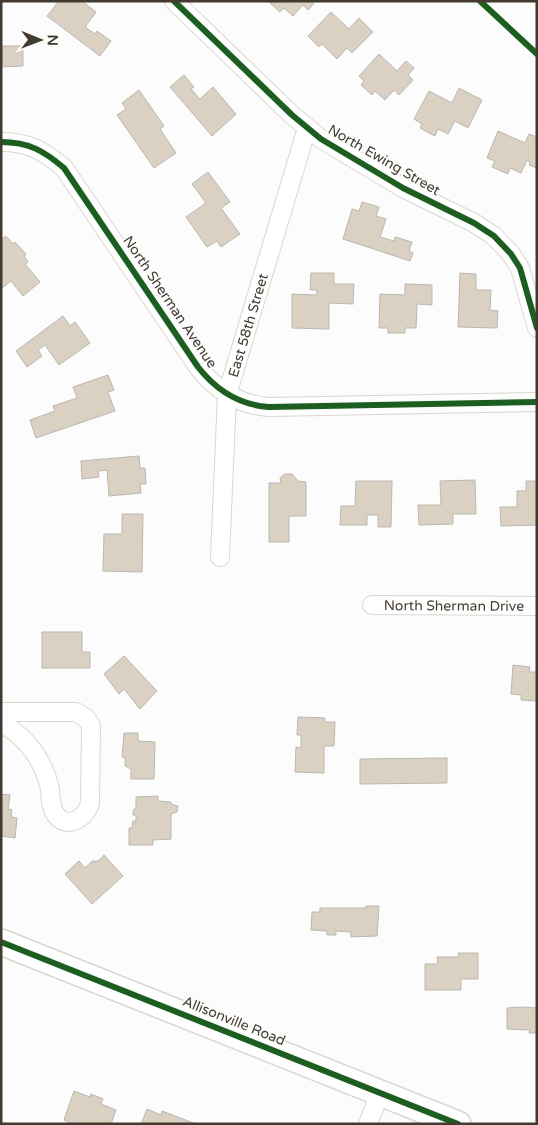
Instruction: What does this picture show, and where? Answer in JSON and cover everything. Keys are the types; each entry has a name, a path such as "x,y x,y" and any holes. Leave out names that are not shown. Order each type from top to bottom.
{"main road":[{"name":"Allisonville Road","path":"1,942 458,1124"}],"street":[{"name":"North Ewing Street","path":"174,1 307,128 336,150 403,188 481,227 494,236 511,254 520,268 537,328"},
{"name":"East 58th Street","path":"220,557 227,394 307,128"},
{"name":"North Sherman Avenue","path":"1,142 16,142 34,146 52,157 64,168 198,368 211,382 227,394 245,402 269,407 537,402"},
{"name":"North Sherman Drive","path":"372,606 537,606"},
{"path":"1,712 76,712 88,720 91,726 90,803 88,809 80,818 69,822 58,817 52,807 50,789 43,766 34,752 18,734 1,723"},
{"path":"368,1124 380,1093"}],"building":[{"path":"59,1 82,1 96,12 85,27 95,34 97,31 111,41 100,56 47,16"},
{"path":"316,1 308,10 303,5 293,16 284,8 280,12 269,2"},
{"path":"331,12 349,29 359,18 373,32 352,53 347,48 337,59 322,44 319,47 308,36"},
{"path":"1,46 23,46 23,66 1,67"},
{"path":"379,54 397,71 406,61 414,68 408,75 413,80 399,95 394,90 385,100 375,91 372,95 361,85 364,81 359,76"},
{"path":"184,75 194,87 191,89 200,99 213,87 236,114 212,136 170,87"},
{"path":"459,88 482,100 468,128 455,121 448,134 438,129 435,136 420,128 422,124 414,119 429,91 452,103"},
{"path":"139,90 164,126 160,129 176,153 154,168 117,115 126,109 122,103"},
{"path":"498,131 525,143 529,134 537,137 537,168 529,165 530,162 527,160 521,173 510,168 508,174 492,167 495,161 487,158"},
{"path":"208,172 230,202 221,208 240,234 221,247 217,241 207,247 186,217 206,203 192,184"},
{"path":"362,202 379,207 376,216 386,219 380,237 394,241 395,237 412,242 409,251 413,253 410,261 343,239 352,209 359,211"},
{"path":"6,236 13,244 15,242 26,254 24,256 28,262 25,264 40,282 23,296 11,281 1,289 1,240"},
{"path":"311,273 334,273 334,284 354,284 353,304 329,303 329,329 292,328 292,294 317,295 317,290 310,290"},
{"path":"460,273 476,274 476,290 491,290 490,310 498,311 497,328 458,327"},
{"path":"405,284 432,285 432,305 417,304 416,328 405,328 405,333 388,333 388,328 379,328 380,294 405,295"},
{"path":"63,316 70,326 75,322 90,343 59,365 45,345 38,350 42,356 27,367 16,351"},
{"path":"108,375 114,390 108,392 115,411 36,438 30,420 55,411 53,406 77,398 73,387"},
{"path":"139,456 140,468 145,468 146,484 140,484 141,493 109,496 107,470 98,471 99,477 82,479 81,461"},
{"path":"285,474 292,474 298,481 306,482 306,516 289,516 289,542 269,542 269,483 281,483 280,478"},
{"path":"475,480 476,514 453,514 453,524 419,525 418,505 441,505 440,481"},
{"path":"356,481 392,481 391,527 378,527 378,515 367,515 367,525 340,525 341,506 355,506"},
{"path":"526,481 537,481 537,525 501,526 500,507 517,507 517,491 526,491"},
{"path":"122,514 143,514 142,572 103,571 104,534 122,534"},
{"path":"42,632 82,632 82,652 90,652 90,668 42,668"},
{"path":"124,656 157,691 140,709 124,689 119,694 104,674"},
{"path":"513,665 530,667 529,672 537,672 537,701 521,700 521,695 511,694"},
{"path":"298,717 325,718 325,722 335,722 334,746 324,746 324,773 295,772 296,747 301,748 301,735 297,735"},
{"path":"124,733 138,733 138,741 155,742 154,779 131,779 131,769 125,766 125,757 122,757"},
{"path":"447,758 447,783 360,784 360,759"},
{"path":"1,794 10,795 8,809 12,810 11,817 17,818 15,838 1,836"},
{"path":"158,796 158,801 171,802 171,804 178,806 177,812 171,814 171,839 153,840 153,845 129,845 129,828 132,828 133,821 136,821 136,815 133,815 133,811 136,807 136,797"},
{"path":"104,855 123,876 92,904 65,874 79,861 85,868 92,861 98,861"},
{"path":"366,906 379,906 377,936 351,937 351,932 336,931 336,935 327,935 327,931 311,930 312,912 320,912 320,908 366,908"},
{"path":"458,953 478,953 478,979 461,979 461,990 425,990 425,964 438,964 437,957 459,957"},
{"path":"507,1008 537,1008 537,1033 529,1033 530,1030 507,1029"},
{"path":"74,1091 90,1097 91,1094 103,1099 101,1104 116,1110 111,1124 73,1124 64,1120"},
{"path":"147,1109 161,1115 162,1111 196,1124 141,1124"}],"cycle path":[{"path":"174,1 292,115 321,139 403,188 474,223 494,236 511,254 520,268 537,328"},
{"path":"480,1 537,54"},
{"path":"1,142 11,142 36,149 64,168 198,367 212,383 238,400 269,407 537,402"},
{"path":"1,942 458,1124"}]}
